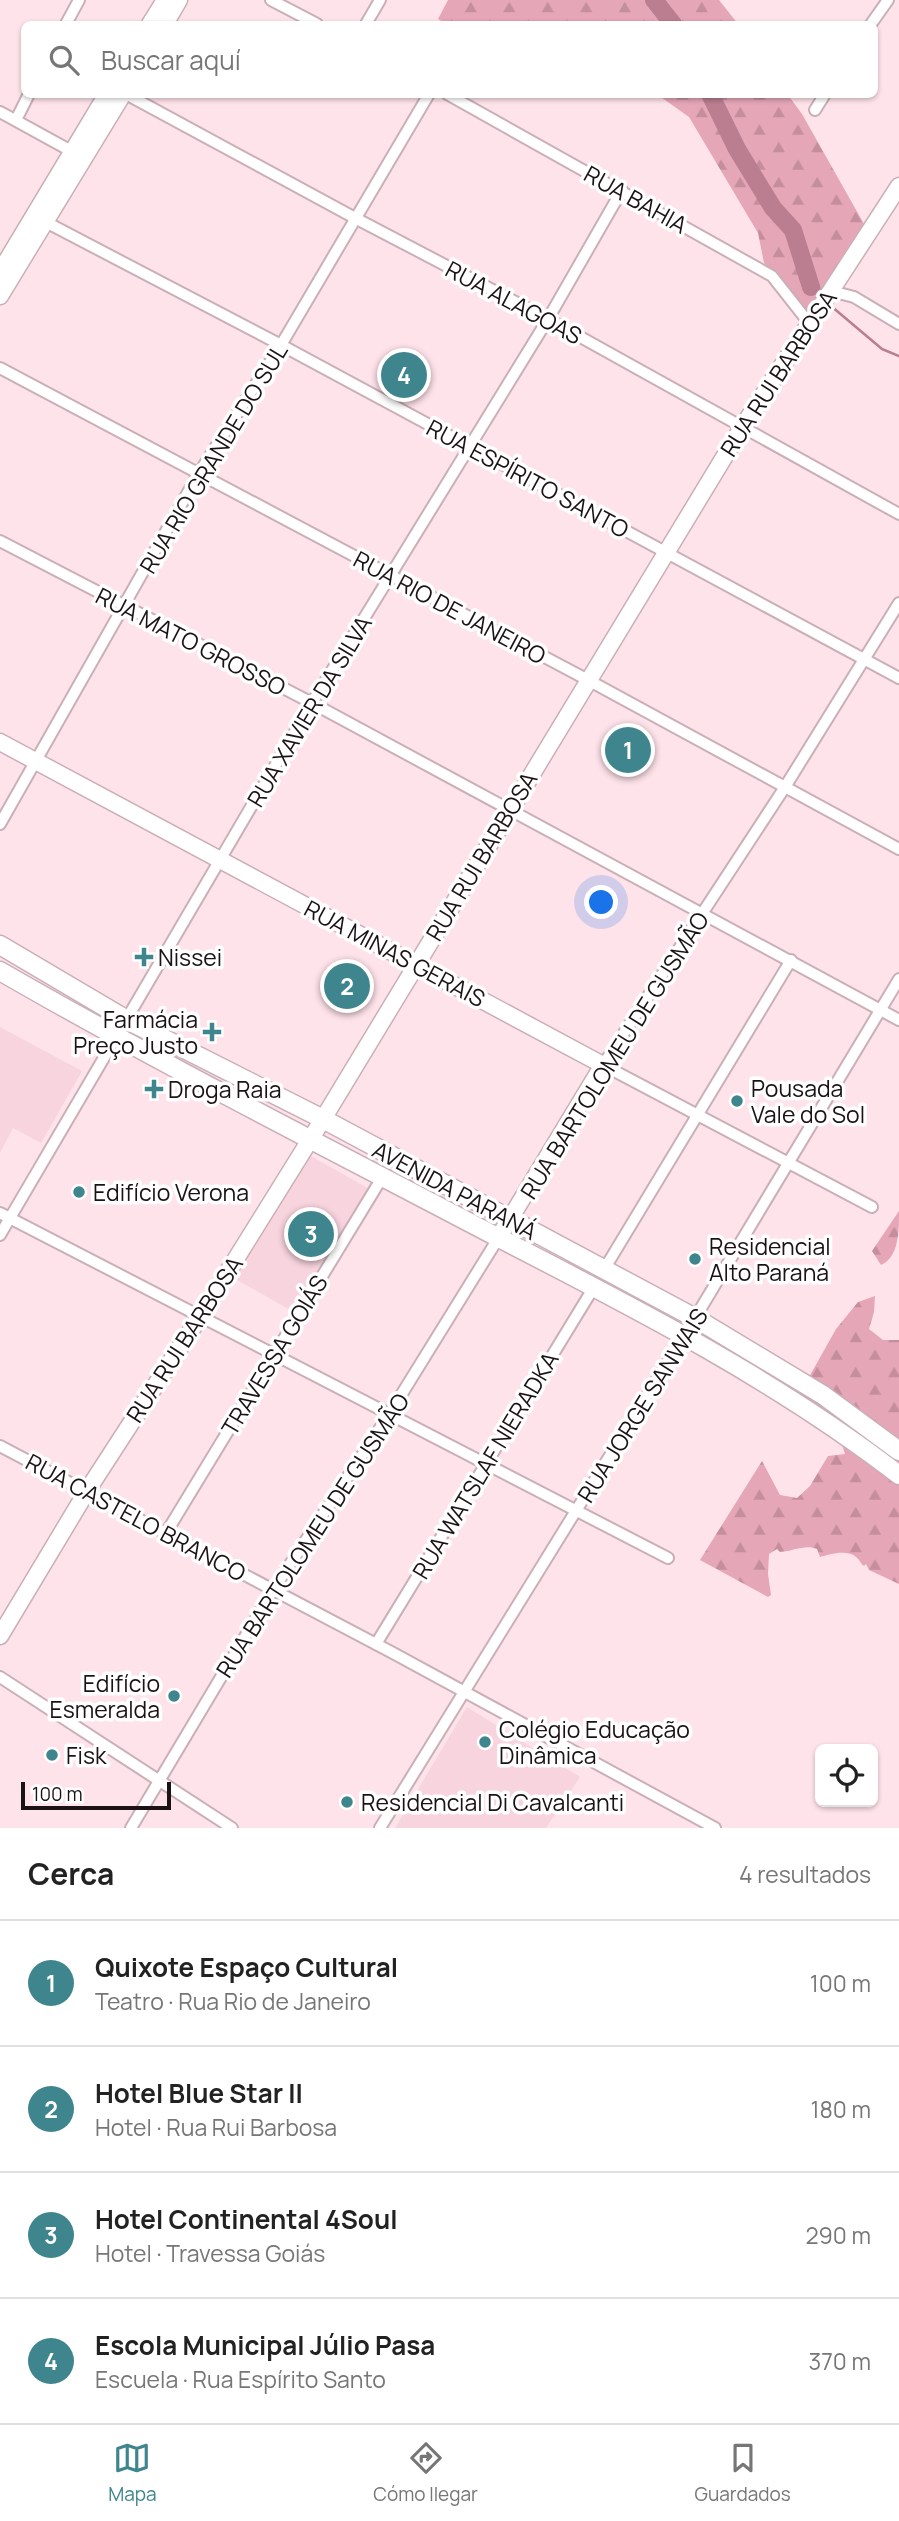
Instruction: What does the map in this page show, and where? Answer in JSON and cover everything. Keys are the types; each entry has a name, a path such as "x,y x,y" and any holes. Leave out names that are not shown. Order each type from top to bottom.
{"main road":[{"name":"AVENIDA PARANÁ","path":"0,945 127,1020 323,1119 695,1318 823,1395 899,1451"},
{"name":"AVENIDA PARANÁ","path":"0,971 116,1038 684,1335 812,1413 899,1475"}],"street":[{"path":"68,21 79,0"},
{"path":"152,21 164,0"},
{"path":"166,21 179,0"},
{"path":"271,0 311,21"},
{"path":"368,21 380,0"},
{"path":"873,21 888,0"},
{"path":"16,120 28,98"},
{"path":"0,296 73,152 105,98"},
{"path":"0,272 122,98"},
{"name":"RUA ALAGOAS","path":"132,98 355,219 548,319 899,514"},
{"name":"RUA RIO GRANDE DO SUL","path":"0,824 199,473 281,345 427,98"},
{"name":"RUA BAHIA","path":"454,98 772,276 809,323"},
{"path":"814,110 822,98"},
{"path":"0,111 73,152"},
{"name":"RUA RUI BARBOSA","path":"0,1636 87,1491 323,1119 743,426 899,186"},
{"name":"RUA XAVIER DA SILVA","path":"0,1235 5,1215 127,1020 312,703 548,319 622,190"},
{"name":"RUA ESPÍRITO SANTO","path":"39,219 281,345 899,678"},
{"path":"831,290 854,297 899,324"},
{"name":"RUA RIO DE JANEIRO","path":"0,368 588,680 899,849"},
{"name":"RUA MATO GROSSO","path":"0,541 312,703 899,1020"},
{"name":"RUA BARTOLOMEU DE GUSMÃO","path":"131,1828 273,1590 390,1413 603,1065 704,914 899,603"},
{"name":"RUA MINAS GERAIS","path":"0,742 788,1165 872,1207"},
{"path":"605,1268 791,960"},
{"name":"RUA JORGE SANWAIS","path":"380,1828 695,1318 899,979"},
{"name":"TRAVESSA GOIÁS","path":"166,1534 383,1176"},
{"path":"5,1215 668,1558"},
{"name":"RUA WATSLAF NIERADKA","path":"376,1644 594,1287"},
{"name":"RUA CASTELO BRANCO","path":"0,1446 376,1644 715,1828"},
{"path":"0,1677 232,1828"}],"shaded area":[{"path":"0,1027 82,1071 41,1143 13,1128 0,1153"},
{"path":"309,1155 373,1191 297,1314 232,1277"},
{"name":"Colégio Educação Dinâmica","path":"467,1707 580,1777 546,1828 395,1828"}],"green space":[{"path":"448,0 719,0 736,21 442,21 438,19"},
{"path":"662,98 790,98 802,114 864,224 808,312 764,263 758,233 689,117"},
{"path":"899,1211 895,1250 881,1265 872,1251"},
{"path":"875,1296 869,1329 883,1340 899,1340 899,1584 869,1570 866,1564 864,1566 848,1553 820,1557 817,1549 813,1548 780,1552 777,1549 769,1554 771,1595 768,1597 700,1560 762,1461 780,1495 797,1498 810,1486 828,1456 845,1454 834,1420 799,1395 836,1329 858,1302"}],"waterway":[{"path":"654,0 671,21"},
{"path":"712,98 737,149 773,208 793,230 811,287"},
{"path":"831,306 882,349 899,356"}],"place":[{"name":"Escola Municipal Júlio Pasa","path":"404,375"},
{"name":"Quixote Espaço Cultural","path":"628,750"},
{"name":"Nissei","path":"144,957"},
{"name":"Hotel Blue Star II","path":"347,986"},
{"name":"Farmácia Preço Justo","path":"212,1032"},
{"name":"Droga Raia","path":"154,1089"},
{"name":"Pousada Vale do Sol","path":"737,1101"},
{"name":"Edifício Verona","path":"79,1192"},
{"name":"Hotel Continental 4Soul","path":"311,1234"},
{"name":"Residencial Alto Paraná","path":"695,1259"},
{"name":"Edifício Esmeralda","path":"174,1696"},
{"name":"Colégio Educação Dinâmica","path":"485,1742"},
{"name":"Fisk","path":"52,1755"},
{"name":"Residencial Di Cavalcanti","path":"347,1802"}]}
